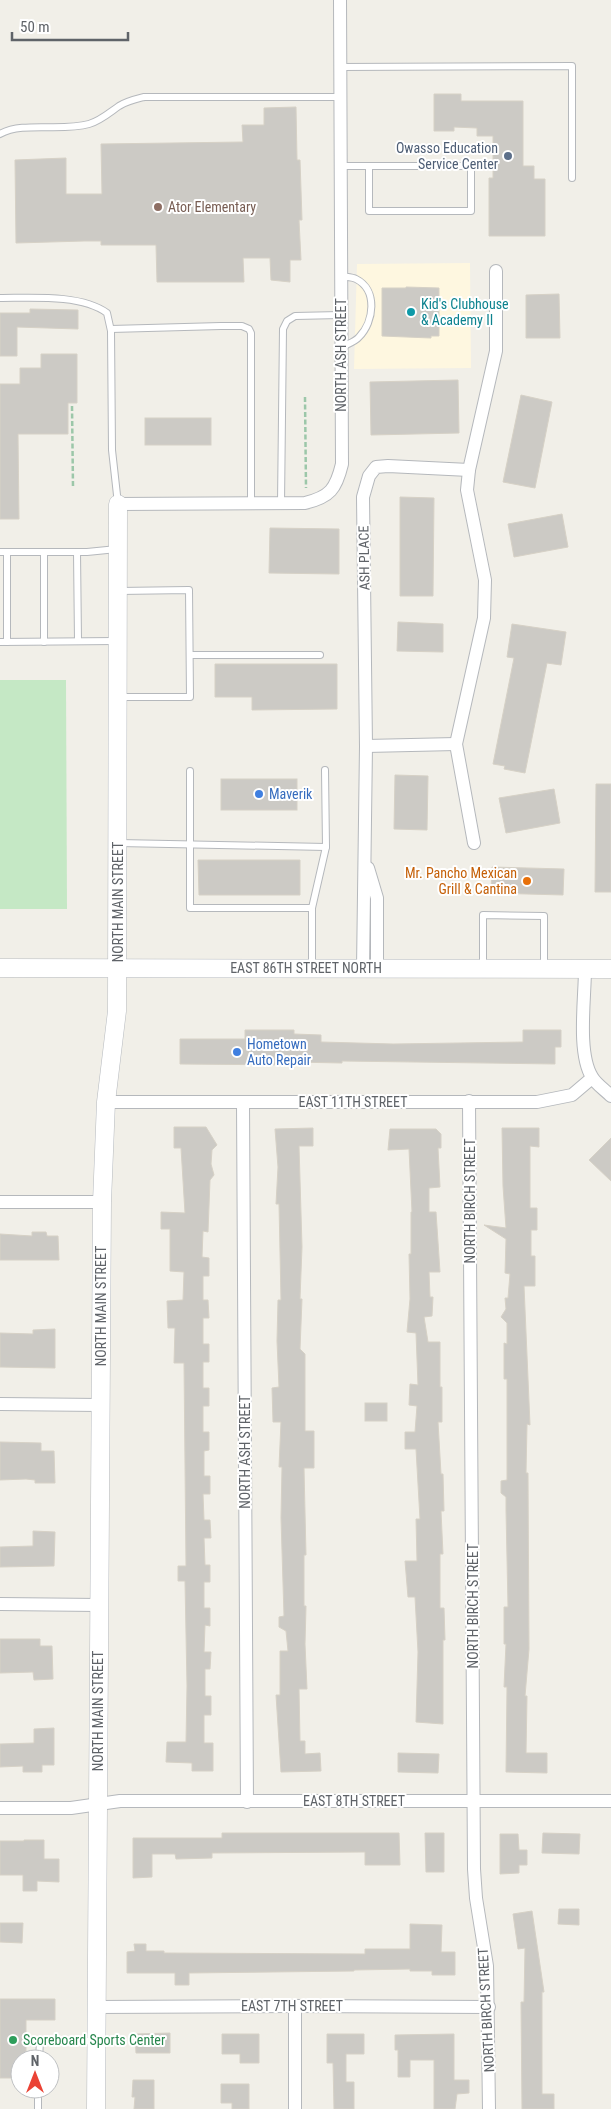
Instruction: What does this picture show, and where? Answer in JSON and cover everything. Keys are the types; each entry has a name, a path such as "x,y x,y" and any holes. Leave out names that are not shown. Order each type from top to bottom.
{"main road":[{"name":"NORTH MAIN STREET","path":"96,2109 102,1202 106,1102 117,1011 118,504"},
{"name":"EAST 86TH STREET NORTH","path":"0,968 611,969"}],"street":[{"name":"NORTH ASH STREET","path":"118,504 305,503 320,500 335,486 339,477 342,464 340,0"},
{"path":"474,843 456,744 484,618 485,580 468,490 468,470 496,351 496,271"},
{"name":"ASH PLACE","path":"370,968 364,856 366,746 363,497 369,476 376,467 468,470"},
{"path":"366,746 456,744"},
{"path":"585,969 583,1047 585,1062 592,1078 611,1096"},
{"name":"EAST 11TH STREET","path":"106,1102 537,1102 555,1100 572,1095 592,1078"},
{"name":"NORTH BIRCH STREET","path":"469,1101 474,1801 476,1898 487,1966 489,2007 489,2109"},
{"name":"NORTH ASH STREET","path":"243,1103 247,1802"},
{"path":"0,1202 102,1202"},
{"path":"0,1404 100,1405"},
{"path":"0,1604 99,1605"},
{"name":"EAST 8TH STREET","path":"0,1808 71,1808 120,1801 611,1801"},
{"path":"295,2006 295,2109"},
{"name":"EAST 7TH STREET","path":"96,2007 489,2007"}],"lane":[{"path":"340,67 572,66 572,178"},
{"path":"0,134 14,129 67,128 89,124 112,113 120,106 144,97 340,98"},
{"path":"340,166 369,166 472,166 471,211 369,211 369,166"},
{"path":"340,276 355,279 362,283 370,297 372,312 368,326 357,339 341,347"},
{"path":"0,298 74,301 99,307 107,313 111,329 112,450 118,504"},
{"path":"281,503 283,329 287,321 295,316 340,315"},
{"path":"111,329 228,326 242,326 249,329 251,333 252,371 251,503"},
{"path":"118,548 77,552 4,552 4,642 118,641"},
{"path":"44,552 44,642"},
{"path":"77,552 78,642"},
{"path":"118,591 189,590 190,655 190,697 118,697"},
{"path":"190,655 320,655"},
{"path":"312,968 312,908 326,847 325,770"},
{"path":"190,771 190,908 312,908"},
{"path":"118,843 326,847"},
{"path":"482,968 483,915 544,916 544,969"},
{"path":"40,2049 40,2041 96,2041"}],"path":[{"path":"305,398 306,489"},
{"path":"72,406 73,486"}],"shaded area":[{"path":"470,263 471,368 354,369 357,264"}],"green space":[{"path":"0,680 66,680 67,909 0,909"}],"building":[{"name":"Owasso Education Service Center","path":"434,94 461,94 461,101 523,101 523,166 534,166 534,179 545,179 545,236 489,236 489,178 493,178 493,136 477,136 477,128 454,127 454,131 434,131"},
{"name":"Ator Elementary","path":"296,107 297,160 300,160 302,220 299,220 301,260 290,260 290,282 271,280 270,258 243,258 244,282 157,282 156,245 101,245 101,241 16,243 15,160 66,158 66,194 102,194 101,144 243,142 242,125 264,125 264,108"},
{"name":"Kid's Clubhouse & Academy II","path":"382,288 439,288 439,336 431,336 431,338 382,336"},
{"path":"559,294 560,338 526,338 526,295"},
{"path":"30,309 78,310 78,329 17,327 17,356 0,356 0,313 30,313"},
{"path":"41,354 77,354 77,403 68,403 68,434 18,434 19,519 0,519 0,384 20,384 20,368 41,368"},
{"path":"458,380 459,433 371,435 370,382"},
{"path":"521,395 552,402 535,488 503,482"},
{"path":"145,418 211,418 211,445 145,445"},
{"path":"400,497 434,498 433,596 400,596"},
{"path":"562,514 568,547 514,557 508,524"},
{"path":"270,528 339,529 339,574 269,573"},
{"path":"398,622 443,624 443,652 397,651"},
{"path":"512,624 566,632 561,665 547,663 525,773 504,769 505,766 493,764 514,658 507,657"},
{"path":"215,664 337,664 337,709 252,710 252,697 215,697"},
{"path":"395,775 428,776 427,830 394,829"},
{"name":"Maverik","path":"221,779 297,779 297,810 221,810"},
{"path":"596,784 611,784 611,892 595,892"},
{"path":"554,789 560,823 506,833 499,798"},
{"path":"198,860 300,860 300,895 199,895"},
{"name":"Mr. Pancho Mexican Grill & Cantina","path":"492,867 564,869 563,895 491,893"},
{"path":"245,1030 294,1030 294,1034 321,1035 321,1042 393,1044 523,1042 523,1030 561,1030 561,1047 555,1047 555,1064 342,1061 342,1063 294,1062 294,1065 180,1064 180,1039 245,1039"},
{"path":"174,1127 206,1127 217,1145 212,1150 211,1164 214,1175 210,1180 208,1232 203,1231 202,1257 209,1258 209,1276 203,1276 203,1300 208,1300 209,1318 203,1318 203,1344 209,1344 209,1362 203,1362 203,1388 209,1388 209,1406 203,1406 203,1432 209,1432 209,1450 204,1451 204,1476 210,1476 210,1494 203,1494 204,1520 210,1520 211,1538 204,1538 205,1565 210,1565 210,1582 204,1582 204,1608 210,1608 210,1626 205,1625 204,1652 211,1652 210,1669 205,1669 205,1696 211,1696 211,1715 204,1715 204,1743 213,1743 213,1771 192,1771 192,1763 166,1762 167,1742 186,1742 187,1686 185,1581 178,1581 178,1566 186,1566 184,1363 174,1363 175,1328 168,1328 167,1301 183,1300 184,1272 170,1271 170,1229 161,1229 161,1212 185,1213 181,1148 174,1148"},
{"path":"313,1128 313,1146 299,1146 302,1247 300,1349 305,1354 305,1431 314,1431 314,1468 304,1468 306,1555 304,1555 304,1606 306,1606 307,1689 299,1689 300,1741 305,1741 305,1754 320,1753 321,1771 281,1772 276,1695 280,1695 280,1651 288,1651 286,1631 279,1627 279,1617 284,1616 281,1518 282,1467 279,1467 281,1422 273,1422 272,1388 279,1387 277,1341 278,1300 281,1300 279,1204 276,1204 278,1167 275,1129"},
{"path":"502,1128 539,1128 539,1147 530,1146 530,1208 537,1208 537,1230 531,1230 531,1256 535,1256 535,1286 524,1286 530,1425 527,1424 529,1649 525,1696 527,1696 526,1753 547,1753 547,1773 506,1772 507,1687 504,1687 506,1644 504,1644 504,1607 508,1607 506,1497 501,1493 501,1481 507,1480 507,1379 504,1379 504,1343 507,1344 507,1323 501,1317 506,1309 505,1298 508,1298 510,1274 505,1273 506,1239 484,1225 506,1228"},
{"path":"390,1129 436,1129 441,1134 441,1148 438,1148 440,1187 429,1188 429,1212 436,1212 440,1272 429,1272 430,1297 433,1297 432,1316 424,1317 428,1342 440,1342 442,1422 438,1422 444,1511 441,1511 443,1554 440,1554 440,1608 444,1608 445,1640 443,1640 443,1724 416,1722 418,1652 415,1597 408,1597 405,1561 417,1561 416,1519 420,1519 416,1449 405,1449 405,1432 415,1432 417,1406 409,1405 410,1384 418,1385 416,1333 407,1332 410,1299 409,1254 411,1254 412,1212 409,1149 388,1150"},
{"path":"611,1138 611,1181 589,1160"},
{"path":"32,1232 46,1232 47,1236 58,1236 59,1260 0,1260 0,1234 32,1236"},
{"path":"55,1329 55,1368 0,1367 0,1333 33,1334 33,1330"},
{"path":"365,1403 387,1403 387,1421 365,1421"},
{"path":"0,1442 41,1443 41,1451 54,1451 55,1483 35,1483 35,1480 26,1479 0,1480"},
{"path":"33,1531 55,1532 54,1566 0,1567 0,1547 33,1546"},
{"path":"0,1639 40,1639 40,1646 52,1646 53,1679 34,1680 33,1672 0,1673"},
{"path":"54,1728 54,1765 42,1765 42,1772 23,1772 23,1766 0,1767 0,1744 34,1743 34,1729"},
{"path":"398,1753 439,1754 438,1773 398,1772"},
{"path":"222,1833 399,1833 400,1865 365,1865 365,1852 212,1853 212,1858 176,1859 175,1854 152,1854 152,1877 133,1878 133,1838 222,1838"},
{"path":"425,1833 444,1833 444,1872 426,1872"},
{"path":"543,1833 580,1834 579,1854 542,1853"},
{"path":"500,1834 518,1834 519,1850 527,1850 527,1865 519,1865 519,1873 500,1874"},
{"path":"44,1840 44,1859 59,1859 59,1882 37,1881 37,1891 23,1891 23,1875 0,1875 0,1841"},
{"path":"559,1909 579,1909 579,1925 558,1924"},
{"path":"532,1911 544,1992 542,1992 542,2094 554,2094 554,2109 522,2109 521,2002 524,2002 525,1948 518,1949 513,1914"},
{"path":"0,1923 23,1923 22,1943 0,1942"},
{"path":"410,1924 442,1925 441,1952 455,1952 455,1975 432,1975 432,1971 410,1971 410,1969 189,1973 189,1985 175,1985 175,1973 127,1973 127,1952 135,1951 134,1944 146,1944 146,1951 164,1951 164,1953 365,1954 365,1949 410,1949"},
{"name":"Scoreboard Sports Center","path":"0,1999 55,1999 55,2020 26,2020 26,2049 10,2049 10,2078 0,2078"},
{"path":"170,2033 170,2053 136,2053 135,2034"},
{"path":"222,2034 259,2034 259,2063 240,2063 240,2054 222,2054"},
{"path":"327,2034 364,2034 364,2054 346,2054 346,2082 354,2082 354,2109 334,2109 333,2063 327,2063"},
{"path":"454,2034 454,2080 469,2080 469,2093 457,2094 455,2109 434,2109 434,2060 410,2060 410,2077 398,2077 398,2050 395,2050 395,2035"},
{"path":"133,2080 154,2080 154,2109 134,2109 135,2097 132,2097"},
{"path":"221,2084 249,2084 249,2109 232,2109 232,2103 221,2103"}],"place":[{"name":"Owasso Education Service Center","path":"508,156"},
{"name":"Ator Elementary","path":"158,207"},
{"name":"Kid's Clubhouse & Academy II","path":"411,312"},
{"name":"Maverik","path":"259,794"},
{"name":"Mr. Pancho Mexican Grill & Cantina","path":"527,881"},
{"name":"Hometown Auto Repair","path":"237,1052"},
{"name":"Scoreboard Sports Center","path":"13,2040"}]}
